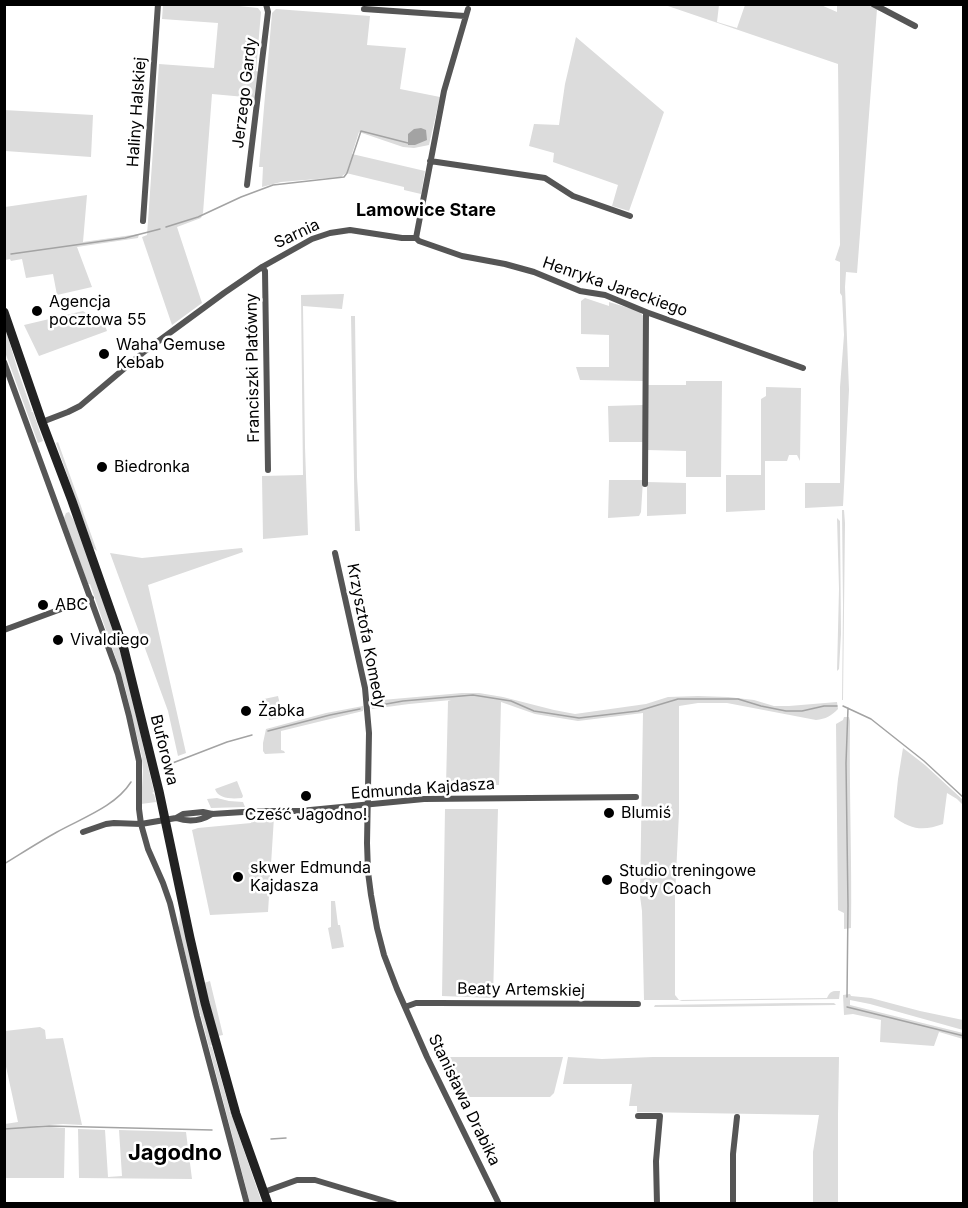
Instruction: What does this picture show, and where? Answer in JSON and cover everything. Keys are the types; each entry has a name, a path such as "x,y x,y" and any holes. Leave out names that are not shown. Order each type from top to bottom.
{"main road":[{"name":"Buforowa","path":"4,312 124,649 213,1037 236,1114 268,1203"}],"street":[{"name":"Haliny Halskiej","path":"143,221 158,4"},
{"name":"Jerzego Gardy","path":"247,185 268,12 266,4"},
{"path":"873,4 915,26"},
{"path":"364,9 467,13 444,91 416,238"},
{"path":"430,161 544,178 573,196 630,216"},
{"name":"Sarnia","path":"42,422 80,406 145,351 262,267 312,239 343,230 416,238"},
{"name":"Henryka Jareckiego","path":"416,238 462,256 534,272 580,291 605,295 803,368"},
{"name":"Franciszki Platówny","path":"262,267 265,271 268,470"},
{"path":"645,484 646,312"},
{"name":"Buforowa","path":"4,362 118,674 139,761 141,824 153,862 170,903 247,1203"},
{"name":"Krzysztofa Komedy","path":"335,553 368,711 367,843 371,896 384,955 405,1007"},
{"path":"4,630 90,598"},
{"name":"Edmunda Kajdasza","path":"84,832 114,823 141,824 176,818 188,821 206,818 212,814 300,811 424,799 636,797"},
{"name":"Beaty Artemskiej","path":"405,1007 416,1003 438,1002 638,1004"},
{"name":"Stanisława Drabika","path":"405,1007 499,1203"},
{"path":"638,1116 660,1116 656,1161 657,1203"},
{"path":"733,1201 733,1154 737,1117"},
{"path":"264,1192 297,1180 315,1180 395,1203"}],"shaded area":[{"path":"220,4 258,8 261,12 256,98 212,94 203,213 201,218 177,227 202,303 172,325 142,237 147,235 159,64 214,68 218,23 162,19 163,5"},
{"path":"665,5 719,5 717,22 737,28 745,5 821,5 837,12 837,5 869,5 877,9 857,273 846,272 849,390 843,506 805,508 805,483 840,483 840,387 844,335 840,262 835,260 840,245 838,64"},
{"path":"276,9 370,16 367,45 406,48 400,89 440,97 429,145 414,148 403,147 359,132 352,154 425,171 421,194 404,190 404,187 346,173 341,177 281,182 262,187 263,167 259,167 272,13"},
{"path":"576,37 664,112 629,211 612,206 618,185 553,162 554,153 529,146 534,124 559,125 565,84"},
{"path":"4,110 93,115 91,157 5,151"},
{"path":"414,129 426,130 427,140 408,145 408,134"},
{"path":"87,195 83,242 139,234 138,238 77,247 92,287 57,295 53,274 26,278 22,259 5,260 5,207"},
{"path":"344,294 342,309 303,306 308,535 263,539 262,476 303,475 301,295"},
{"path":"585,298 609,306 609,302 639,311 643,316 643,381 580,380 576,367 609,367 609,335 581,334 581,301"},
{"path":"83,311 90,316 101,314 107,331 39,356 24,325"},
{"path":"351,316 355,316 360,531 355,531"},
{"path":"4,324 31,412 33,412 43,441 38,443 5,352"},
{"path":"686,381 722,381 721,477 686,477 686,451 647,450 648,385 686,385"},
{"path":"766,387 801,388 800,461 797,455 789,455 787,461 765,461 765,510 726,512 726,475 761,475 761,399 766,396"},
{"path":"643,405 643,442 609,442 608,406"},
{"path":"58,442 97,551 93,548 56,443"},
{"path":"609,480 643,480 639,516 608,518"},
{"path":"647,482 686,483 686,514 647,516"},
{"path":"842,510 844,510 845,523 843,700 842,700"},
{"path":"69,512 77,526 123,660 154,792 152,793 156,802 141,804 142,757 125,687 90,584 88,584 64,518"},
{"path":"837,518 840,521 841,634 837,671 839,589"},
{"path":"242,548 243,552 148,585 186,753 178,756 168,711 110,553 142,558"},
{"path":"462,693 503,697 575,714 646,704 668,697 698,696 754,700 774,706 837,702 838,709 828,717 816,720 727,703 698,703 679,706 675,995 679,1000 644,1000 640,896 643,713 578,721 535,714 501,702 499,785 446,786 448,701 451,700 372,709 371,703"},
{"path":"278,696 283,717 269,720 264,699"},
{"path":"363,706 363,711 281,731 281,750 285,753 265,754 263,751 266,729"},
{"path":"844,717 849,717 850,721 851,928 844,929 844,913 838,910 836,724"},
{"path":"903,748 963,800 963,805 947,793 943,824 930,828 918,828 906,825 894,817"},
{"path":"237,781 242,798 222,797 215,789"},
{"path":"217,798 243,802 245,807 211,808 207,799"},
{"path":"445,809 498,809 493,998 442,996"},
{"name":"skwer Edmunda Kajdasza","path":"274,817 268,912 210,915 192,830 251,823 254,819"},
{"path":"331,901 335,901 344,947 332,949 328,928 331,927"},
{"path":"180,909 212,1045 210,1046 229,1112 231,1111 230,1115 262,1203 250,1203 179,928"},
{"path":"210,981 223,1035 218,1036 204,983"},
{"path":"840,991 839,999 679,1000 827,998 832,992"},
{"path":"850,994 963,1020 963,1030 850,1000 850,1005 963,1033 963,1039 939,1032 934,1046 880,1042 881,1020 853,1014 844,1015 843,995"},
{"path":"834,1003 836,1005 654,1007 655,1005"},
{"path":"40,1027 45,1030 46,1039 63,1038 82,1125 36,1126 65,1128 64,1178 5,1178 5,1124 18,1122 5,1062 5,1031"},
{"path":"448,1057 563,1057 554,1093 550,1097 466,1097"},
{"path":"568,1057 602,1059 839,1057 838,1203 813,1203 813,1152 819,1115 637,1112 637,1106 629,1106 632,1084 563,1084"},
{"path":"78,1129 105,1130 108,1177 122,1176 119,1130 186,1132 192,1179 79,1178"}],"waterway":[{"path":"166,227 198,217 273,185 344,177 361,131 408,143"},
{"path":"11,254 125,238 160,229"},
{"path":"375,706 403,701 473,695 511,701 534,711 579,718 638,711 678,699 738,699 786,711 837,706"},
{"path":"843,706 871,719 924,761 964,798"},
{"path":"847,997 846,763 848,708"},
{"path":"268,731 360,709"},
{"path":"170,764 252,735"},
{"path":"4,864 107,805 131,782"},
{"path":"847,1007 964,1036"},
{"path":"4,1129 49,1126 212,1130"},
{"path":"271,1139 286,1138"}],"place":[{"name":"Agencja pocztowa 55","path":"37,311"},
{"name":"Waha Gemuse Kebab","path":"104,354"},
{"name":"Biedronka","path":"102,467"},
{"name":"ABC","path":"43,605"},
{"name":"Vivaldiego","path":"58,640"},
{"name":"Żabka","path":"246,711"},
{"name":"Cześć Jagodno!","path":"306,796"},
{"name":"Blumiś","path":"609,813"},
{"name":"skwer Edmunda Kajdasza","path":"238,877"},
{"name":"Studio treningowe Body Coach","path":"607,880"}],"district":[{"name":"Lamowice Stare","path":"426,211"},
{"name":"Jagodno","path":"175,1153"}]}
